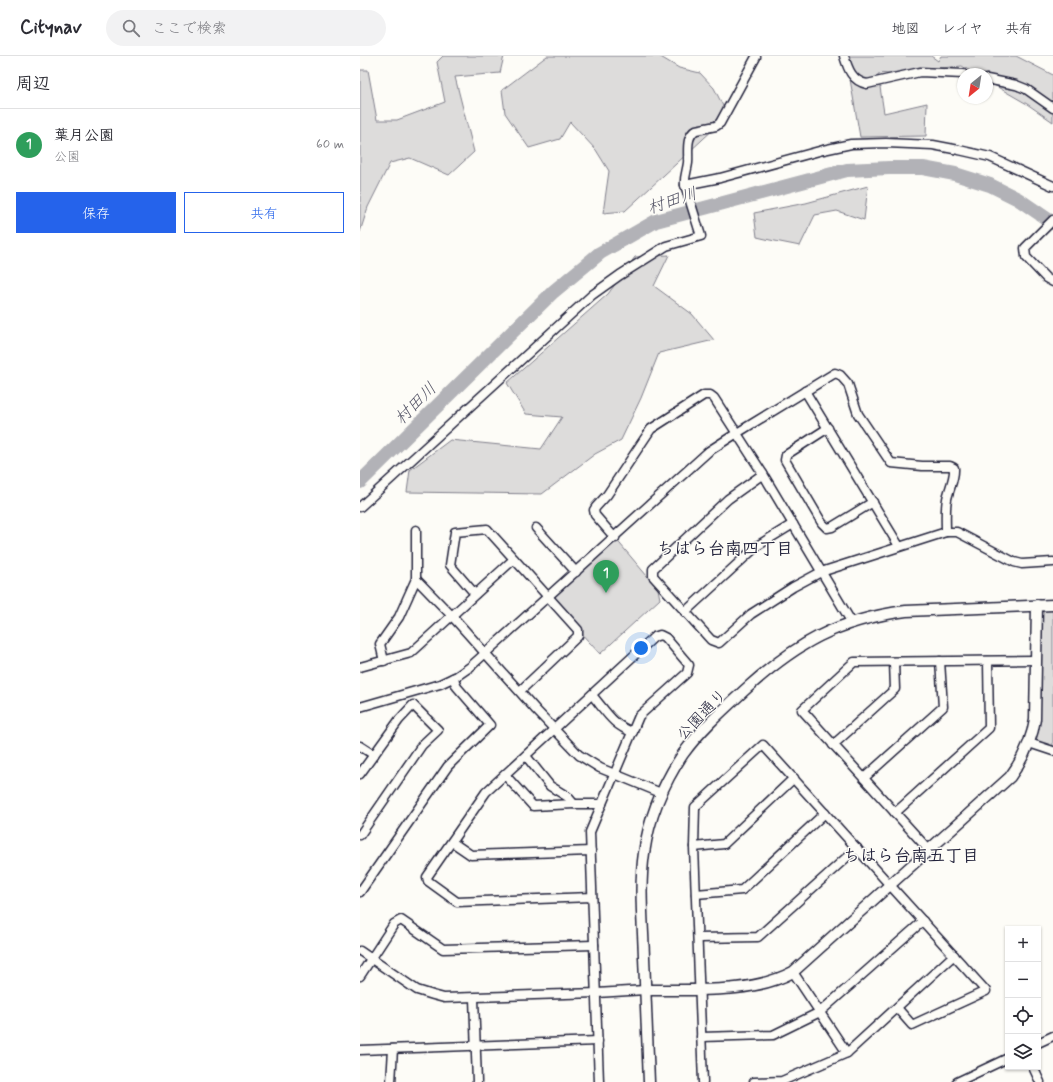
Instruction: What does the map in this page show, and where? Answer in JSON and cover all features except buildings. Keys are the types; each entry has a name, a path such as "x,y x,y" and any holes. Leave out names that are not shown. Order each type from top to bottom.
{"street":[{"path":"360,507 592,295 620,275 666,246 701,236 684,185 690,139 693,132 716,126 720,123 755,56"},
{"path":"844,56 847,67 854,77 862,83 867,84 920,72 957,74"},
{"path":"993,80 1016,85 1053,108"},
{"path":"684,185 720,178 851,144 886,143 933,145 990,157 1053,186"},
{"path":"1053,220 1025,248 1026,257 1046,278 1053,282"},
{"path":"360,707 424,689 453,678 470,667 615,538 709,451 835,373 840,375 848,384 858,414 891,463 922,466 950,466 954,468 947,502 946,532"},
{"path":"805,391 899,546"},
{"path":"615,538 595,515 594,510 607,495 651,428 704,395 710,394 763,474 852,622"},
{"path":"828,428 786,455 785,460 822,523 826,528 832,527 873,502"},
{"path":"763,474 728,499 653,569 653,576 685,612 711,640 719,643 751,614 793,587 822,572 946,532 957,532 1014,562 1022,564 1053,562"},
{"path":"685,612 757,546 793,524"},
{"path":"536,528 576,572"},
{"path":"475,594 450,565 455,532 487,529 578,630 578,636 520,691"},
{"path":"384,661 380,644 399,617 416,579 416,530"},
{"path":"360,667 411,653 514,559"},
{"path":"416,579 452,616 579,755 600,768 661,794"},
{"path":"360,951 417,990 444,998 700,989 753,986 781,979 793,972 928,849 1010,777 1029,744 1036,718 1037,605"},
{"name":"公園通り","path":"649,1082 642,869 644,853 649,830 661,794 674,770 695,738 711,721 763,674 792,651 828,631 852,622 906,611 1053,605"},
{"path":"592,897 458,902 428,882 427,877 486,792 555,730 654,637 660,635 666,638 689,665 689,669 639,716 590,832 597,993 599,1082"},
{"path":"928,849 802,710 854,662 1036,660"},
{"path":"864,778 943,707 940,661"},
{"path":"895,813 989,728 988,661"},
{"path":"833,745 895,689 894,662"},
{"path":"360,892 448,766 490,725 457,687 453,678"},
{"path":"592,695 616,724 622,729 632,732"},
{"path":"360,774 399,720 413,705 438,730 422,746 360,835"},
{"path":"703,1082 694,847 695,807 763,744 986,991 912,1025 897,1008"},
{"path":"1029,744 1053,752"},
{"path":"360,746 374,755"},
{"path":"526,756 550,786 568,797 574,804"},
{"path":"505,774 533,806 602,804"},
{"path":"694,847 724,844 794,778"},
{"path":"696,894 742,890 825,812"},
{"path":"452,842 471,855 591,850"},
{"path":"698,938 758,937 857,848"},
{"path":"360,976 394,924 401,920 443,950 594,945"},
{"path":"701,1037 773,1036 820,1012 923,921"},
{"path":"754,1082 782,1081 847,1053 954,955"},
{"path":"793,972 847,1053"},
{"path":"474,998 477,1082"},
{"path":"1041,1042 1053,1036"},
{"path":"360,1050 598,1041"},
{"path":"392,1082 393,1049"},
{"path":"956,1082 1005,1059"},
{"path":"1034,1070 1040,1082"}],"shaded area":[{"path":"443,56 504,56 500,73 455,77 474,152 449,175 410,158 390,163 368,207 360,232 360,70 368,70 377,120 397,120 445,102 437,62"},
{"path":"547,56 659,56 679,68 700,73 714,88 728,116 625,211 603,213 609,171 596,150 570,122 560,139 529,148 505,113 502,90"},
{"path":"846,56 931,56 938,61 941,56 1016,56 1053,75 1053,122 1027,104 993,84 993,68 965,68 962,66 878,74 884,113 927,103 926,136 860,137"},
{"path":"868,186 864,220 837,211 815,215 800,246 757,237 754,213 806,203"},
{"path":"669,255 654,286 692,314 714,340 659,353 641,398 621,440 595,454 542,494 407,492 410,470 450,440 541,449 562,417 526,414 507,383 608,294 635,257"},
{"path":"615,538 658,589 660,599 600,654 548,597"},
{"path":"1037,605 1053,605 1053,752 1029,743"}],"waterway":[{"name":"村田川","path":"360,482 553,292 600,253 656,221 847,170 923,168 955,174 990,185 1018,199 1053,223"}],"place":[{"name":"葉月公園","path":"606,593"}],"district":[{"name":"ちはら台南四丁目","path":"725,548"},
{"name":"ちはら台南五丁目","path":"911,855"}]}
